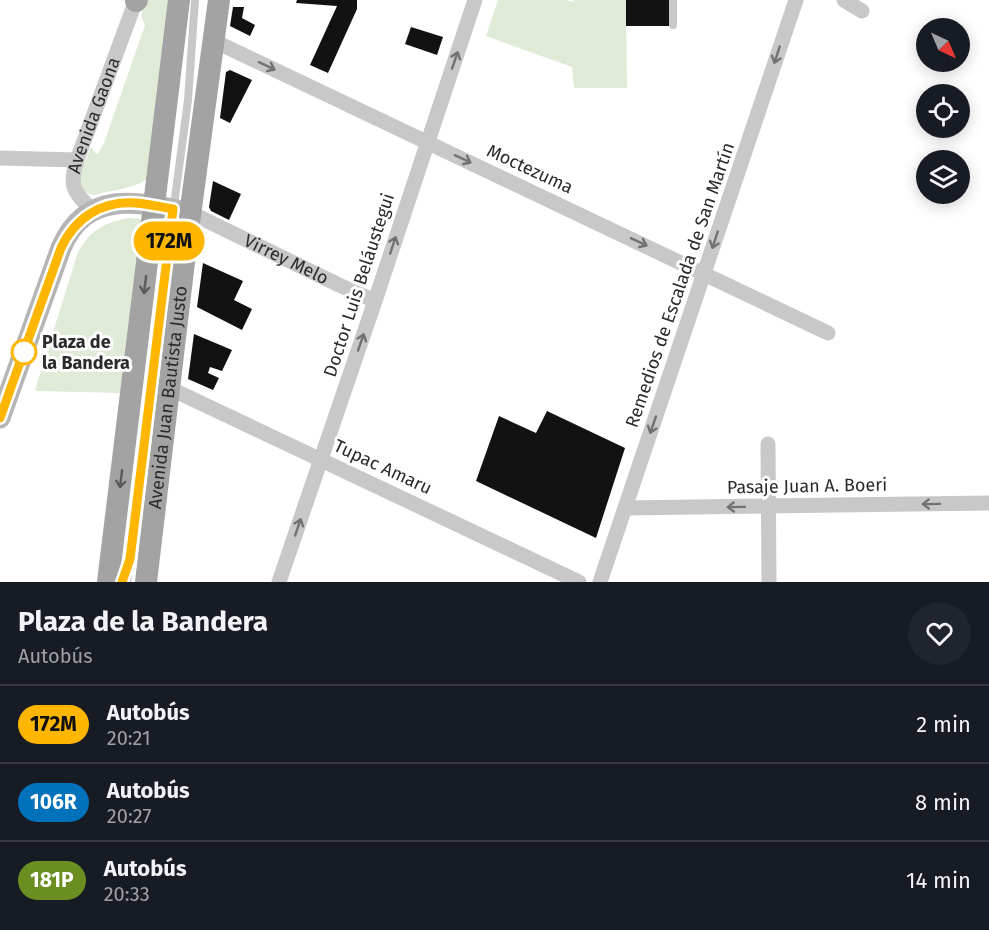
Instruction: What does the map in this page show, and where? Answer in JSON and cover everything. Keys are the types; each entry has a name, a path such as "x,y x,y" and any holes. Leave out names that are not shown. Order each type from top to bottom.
{"main road":[{"name":"Avenida Juan Bautista Justo","path":"146,582 169,388 179,0"},
{"name":"Avenida Juan Bautista Justo","path":"108,582 173,210 214,41 219,0"},
{"name":"Virrey Melo","path":"93,211 121,203 138,203 173,210"},
{"path":"1,414 64,242 74,228 93,211"}],"street":[{"name":"Avenida Gaona","path":"93,211 73,188 72,177 136,0"},
{"name":"Doctor Luis Beláustegui","path":"279,582 475,0"},
{"name":"Remedios de Escalada de San Martín","path":"600,582 796,0"},
{"path":"844,0 862,11"},
{"name":"Moctezuma","path":"214,41 828,333"},
{"path":"0,158 77,160"},
{"name":"Virrey Melo","path":"173,210 375,301"},
{"name":"Tupac Amaru","path":"169,388 579,582"},
{"path":"768,444 769,582"},
{"name":"Pasaje Juan A. Boeri","path":"625,508 989,503"}],"lane":[{"path":"127,582 188,100 195,0"},
{"path":"674,0 674,25"},
{"path":"122,582 130,559"}],"green space":[{"path":"147,0 171,0 147,179 129,187 94,195 89,194 80,186 80,174 91,147 98,154 104,143 145,25 142,12"},
{"path":"498,0 566,0 573,2 573,0 626,0 627,88 574,88 572,67 486,36"},
{"name":"Plaza de la Bandera","path":"128,218 140,219 144,224 122,393 35,390 78,252 98,229 111,222"}],"building":[{"path":"297,0 357,0 357,9 328,73 310,65 337,6 296,3"},
{"path":"626,0 669,0 669,26 626,26"},
{"path":"233,7 244,7 242,18 255,25 250,36 230,26"},
{"path":"411,27 443,37 437,55 405,44"},
{"path":"230,70 252,80 230,123 220,118 226,72"},
{"path":"213,181 241,194 229,220 211,211 209,207"},
{"path":"203,263 243,281 234,300 252,309 242,330 197,307"},
{"path":"194,334 232,350 222,371 210,367 208,373 219,378 213,390 188,379"},
{"path":"547,411 625,448 596,538 476,481 499,416 536,433"}],"bus line":[{"name":"172M","path":"0,418 61,248 70,232 90,213 109,205 138,203 173,209 130,559 122,582"}],"place":[{"name":"Plaza de la Bandera","path":"24,352"}]}
